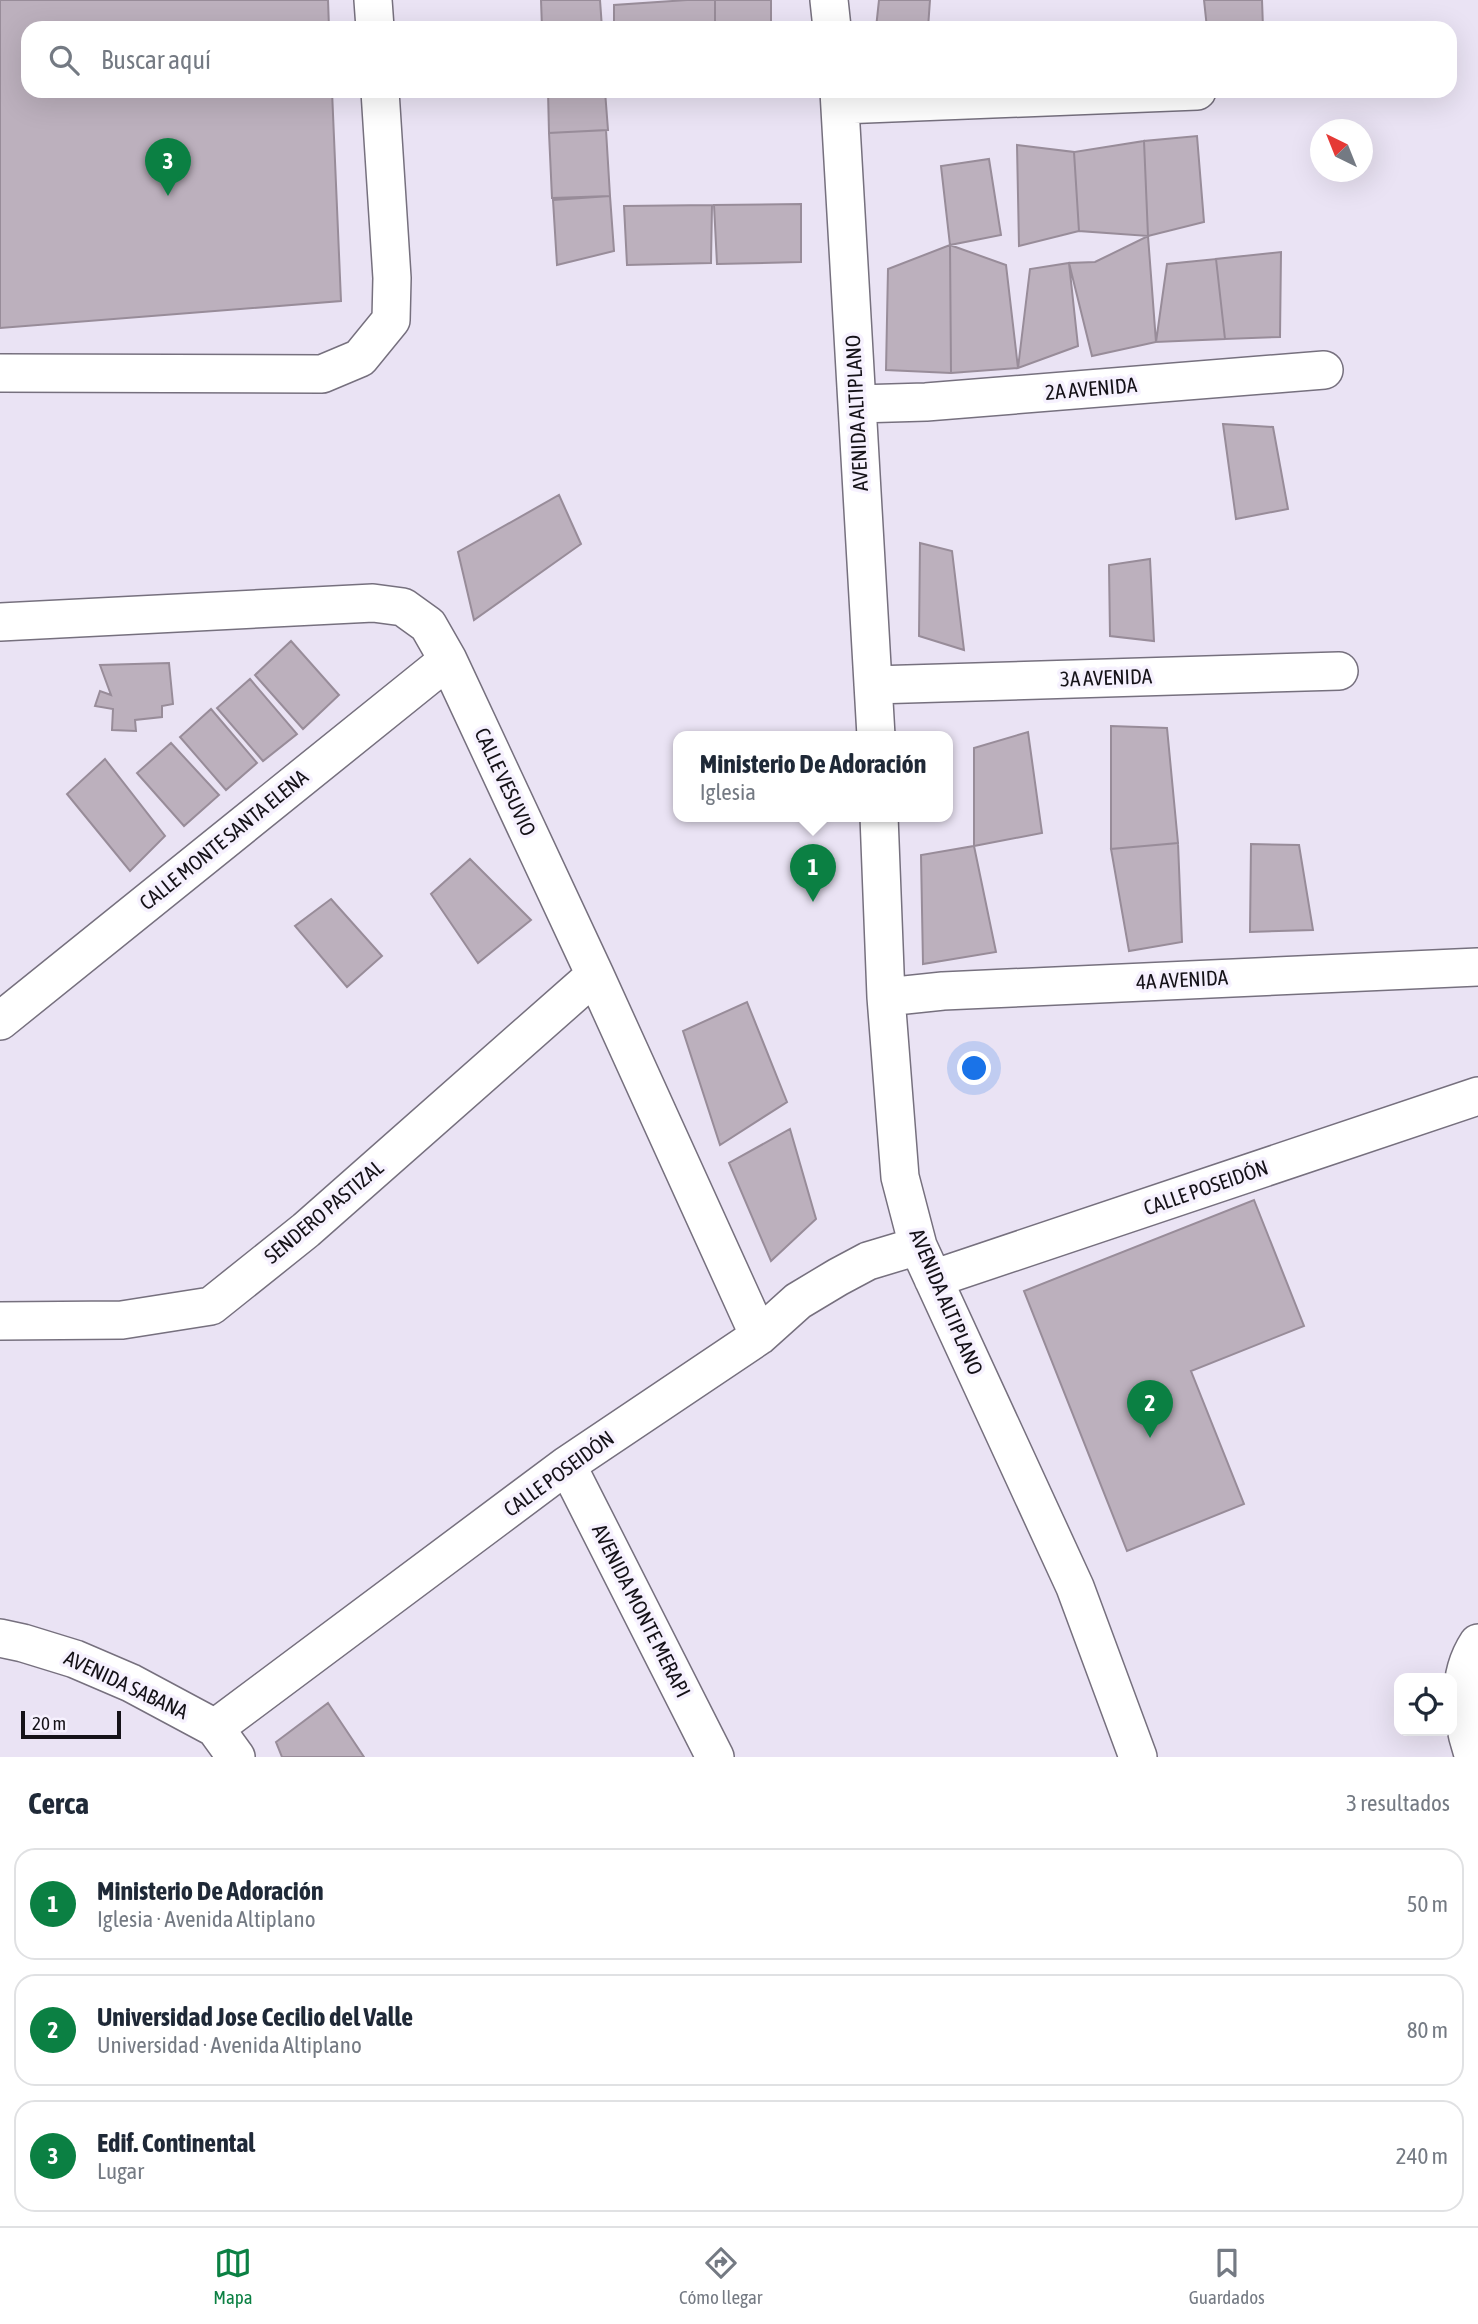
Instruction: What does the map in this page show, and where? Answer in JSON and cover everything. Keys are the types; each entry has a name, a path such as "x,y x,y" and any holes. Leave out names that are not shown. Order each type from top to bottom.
{"street":[{"path":"373,0 374,21"},
{"path":"830,0 832,21"},
{"path":"0,373 322,374 360,358 391,320 392,278 380,98"},
{"name":"AVENIDA ALTIPLANO","path":"840,98 876,731"},
{"name":"2A AVENIDA","path":"857,404 926,402 1324,370"},
{"name":"CALLE VESUVIO","path":"0,622 373,603 403,607 428,625 448,660 759,1336"},
{"name":"CALLE MONTE SANTA ELENA","path":"0,1021 448,660"},
{"name":"3A AVENIDA","path":"873,685 1339,671"},
{"name":"AVENIDA ALTIPLANO","path":"879,822 887,997 900,1177 918,1246 1075,1587 1138,1757"},
{"name":"4A AVENIDA","path":"887,997 971,990 1478,967"},
{"name":"SENDERO PASTIZAL","path":"0,1321 122,1320 211,1306 306,1230 594,975"},
{"name":"CALLE POSEIDÓN","path":"933,1279 1478,1096"},
{"name":"CALLE POSEIDÓN","path":"226,1743 567,1465 759,1336 798,1301 869,1261 918,1246"},
{"name":"AVENIDA MONTE MERAPI","path":"567,1465 715,1757"},
{"name":"AVENIDA SABANA","path":"0,1638 75,1659 131,1683 226,1743"},
{"path":"1474,1757 1464,1729 1462,1687 1478,1643"}],"building":[{"path":"0,0 328,0 329,21 21,21 21,98 332,98 341,301 0,328"},
{"path":"541,0 600,0 602,21 542,21"},
{"path":"715,0 715,21 614,21 614,5"},
{"path":"715,0 771,0 771,21 715,21"},
{"path":"879,0 930,0 928,21 877,21"},
{"path":"1204,0 1262,0 1263,21 1206,21"},
{"path":"548,98 606,98 608,130 549,133"},
{"path":"606,130 610,196 552,198 549,133"},
{"path":"1197,136 1204,222 1148,236 1144,141"},
{"path":"1144,141 1148,236 1079,231 1074,152"},
{"path":"1017,145 1074,152 1079,231 1019,246"},
{"path":"989,159 1001,235 950,245 941,166"},
{"path":"610,196 614,251 557,265 553,200"},
{"path":"801,204 801,262 717,264 714,205"},
{"path":"712,205 711,263 627,265 624,206"},
{"path":"1148,236 1156,342 1092,356 1069,263 1095,262"},
{"path":"950,245 951,373 886,370 888,269"},
{"path":"950,245 1006,265 1018,368 951,373"},
{"path":"1281,252 1280,337 1225,339 1216,259"},
{"path":"1216,259 1225,339 1156,342 1167,264"},
{"path":"1069,263 1078,346 1018,368 1030,269"},
{"path":"1223,424 1273,427 1288,509 1236,519"},
{"path":"559,495 581,544 474,620 458,552"},
{"path":"920,543 952,551 964,650 919,636"},
{"path":"1150,559 1154,641 1110,636 1109,565"},
{"path":"291,641 339,695 303,729 255,675"},
{"path":"169,663 173,704 162,706 162,717 135,720 136,731 112,730 113,709 95,706 100,691 111,695 100,665"},
{"path":"250,679 297,734 263,761 217,708"},
{"path":"211,709 257,763 226,790 180,737"},
{"path":"1111,726 1167,728 1178,843 1111,849"},
{"path":"1028,732 1042,833 974,846 974,748"},
{"path":"171,743 219,795 184,826 137,773"},
{"path":"105,759 165,836 130,871 67,794"},
{"path":"1178,843 1182,942 1129,951 1111,849"},
{"path":"1251,844 1299,845 1313,930 1250,932"},
{"path":"974,846 996,952 923,964 921,855"},
{"path":"470,859 531,920 478,963 431,894"},
{"path":"331,899 382,956 347,987 295,926"},
{"path":"747,1002 787,1102 720,1145 683,1031"},
{"path":"790,1129 816,1219 771,1261 729,1163"},
{"path":"1254,1200 1304,1326 1191,1371 1244,1504 1127,1551 1024,1291"},
{"path":"328,1703 364,1757 282,1757 276,1742"}],"place":[{"name":"Edif. Continental","path":"168,196"},
{"name":"Ministerio De Adoración","path":"813,902"},
{"name":"Universidad Jose Cecilio del Valle","path":"1150,1438"}]}
